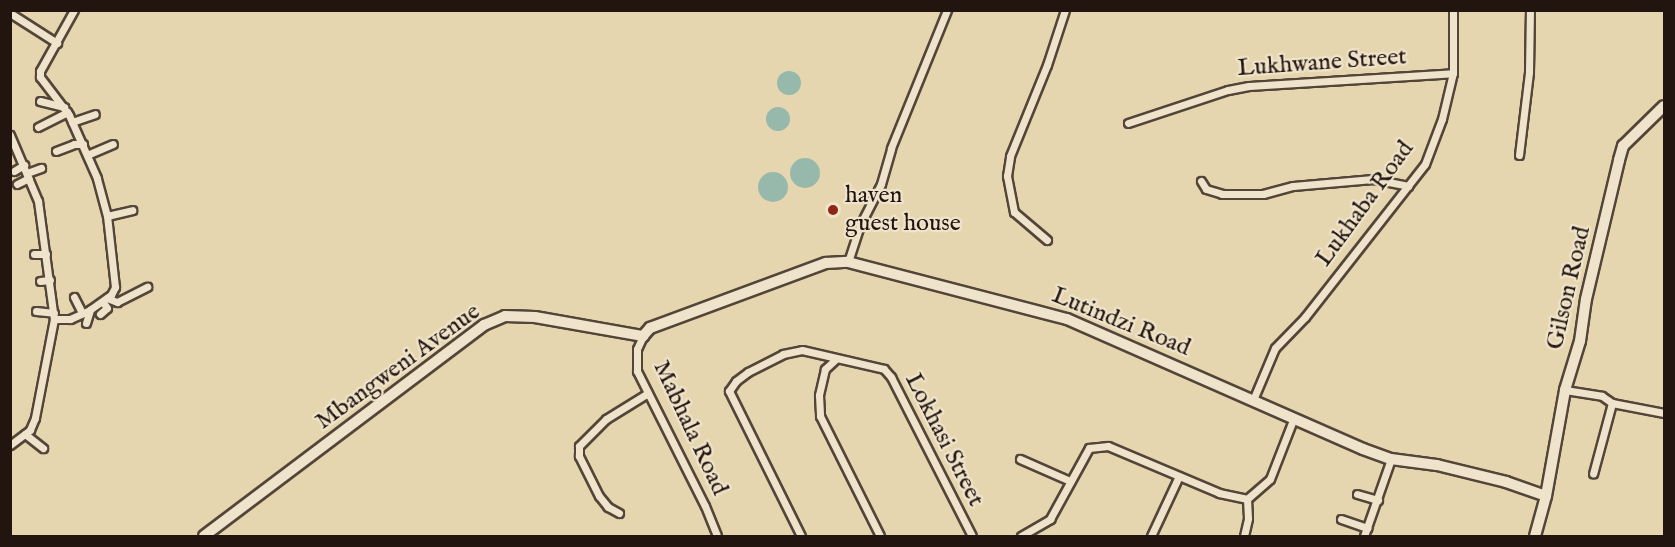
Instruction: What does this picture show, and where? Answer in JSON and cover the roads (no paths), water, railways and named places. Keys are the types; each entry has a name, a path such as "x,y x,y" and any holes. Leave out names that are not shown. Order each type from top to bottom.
{"street":[{"path":"36,311 70,319 105,300 115,287 107,216 97,178 72,122 40,78 40,71 74,10"},
{"path":"848,262 947,10"},
{"path":"1047,240 1014,212 1007,176 1010,156 1047,65 1065,10"},
{"name":"Lukhaba Road","path":"1253,400 1275,348 1305,317 1425,164 1442,119 1453,73 1453,10"},
{"path":"1519,155 1529,72 1530,10"},
{"path":"10,13 57,43"},
{"name":"Lukhwane Street","path":"1128,123 1228,90 1249,86 1453,73"},
{"path":"40,101 65,110"},
{"name":"Gilson Road","path":"1535,537 1546,496 1566,390 1581,341 1586,299 1623,146 1664,106"},
{"path":"38,126 65,110"},
{"path":"72,122 95,114"},
{"path":"10,135 38,201 54,316 35,418 25,434 10,445"},
{"path":"56,151 74,144 83,144"},
{"path":"87,155 113,144"},
{"path":"14,171 24,165"},
{"path":"17,184 41,168"},
{"path":"1201,181 1212,193 1222,194 1263,194 1293,186 1373,178 1408,186"},
{"path":"107,216 132,210"},
{"path":"34,254 46,254"},
{"name":"Lutindzi Road","path":"643,336 650,328 660,324 826,263 848,262 1067,319 1253,400 1293,420 1390,459 1413,460 1472,473 1546,496"},
{"path":"40,281 50,280"},
{"path":"105,300 117,302 147,286"},
{"path":"74,297 86,312 86,323"},
{"path":"100,314 107,308 105,300"},
{"name":"Mbangweni Avenue","path":"204,537 483,325 505,316 535,318 643,336"},
{"name":"Mabhala Road","path":"643,336 637,350 637,371 705,506 717,537"},
{"name":"Lokhasi Street","path":"801,537 729,391 736,381 748,372 783,354 802,350 884,369 891,377 972,537"},
{"path":"836,359 825,369 819,395 820,416 880,537"},
{"path":"1566,390 1602,396 1612,403 1665,413"},
{"path":"619,513 608,507 599,496 579,456 579,446 606,419 648,393"},
{"path":"1593,474 1612,403"},
{"path":"1247,499 1270,479 1293,420"},
{"path":"25,434 42,448"},
{"path":"1022,537 1050,519 1089,448 1108,446 1220,493 1247,499"},
{"path":"1020,459 1070,481"},
{"path":"1364,537 1390,459"},
{"path":"1151,537 1179,476"},
{"path":"1357,494 1377,500"},
{"path":"1244,537 1248,518 1247,499"},
{"path":"1341,519 1367,528"}],"place":[{"name":"haven guest house","path":"833,210"}]}
